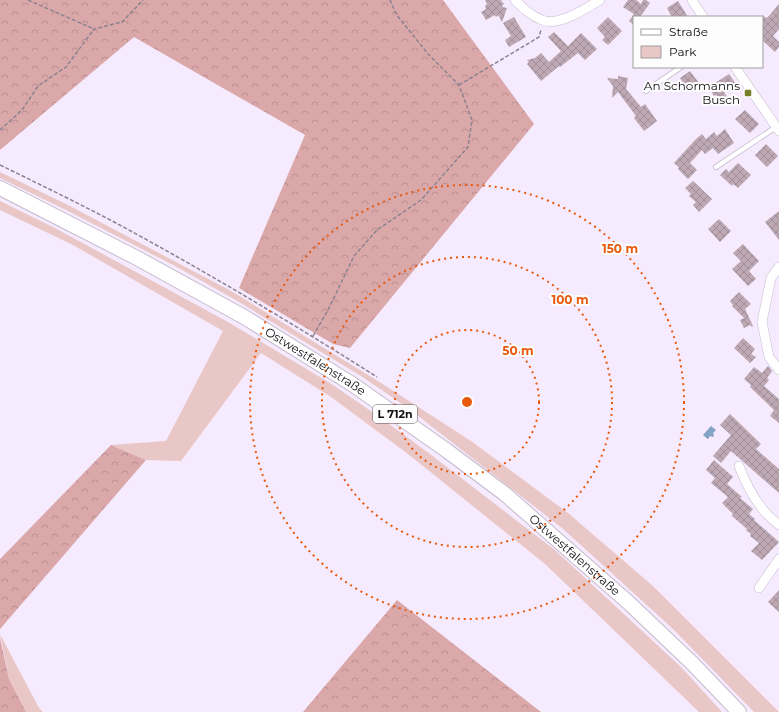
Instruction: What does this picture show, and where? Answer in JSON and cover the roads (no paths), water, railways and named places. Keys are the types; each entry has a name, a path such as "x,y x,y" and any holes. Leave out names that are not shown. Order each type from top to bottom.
{"main road":[{"name":"Ostwestfalenstraße","path":"0,188 137,258 246,318 345,380 446,450 505,494 618,593 692,663 739,712"}],"street":[{"path":"514,0 530,14 544,21 558,21 576,14 600,0"},
{"path":"692,0 702,16"},
{"path":"736,68 778,129"},
{"path":"779,267 771,278 762,322 769,357 779,370"},
{"path":"739,466 744,480 760,505 779,525"},
{"path":"759,588 779,559"}],"lane":[{"path":"646,91 680,68"},
{"path":"716,167 778,129"}],"water":[{"path":"711,426 716,430 713,433 713,437 710,436 708,439 703,435"}],"place":[{"name":"An Schormanns Busch","path":"748,93"}]}
